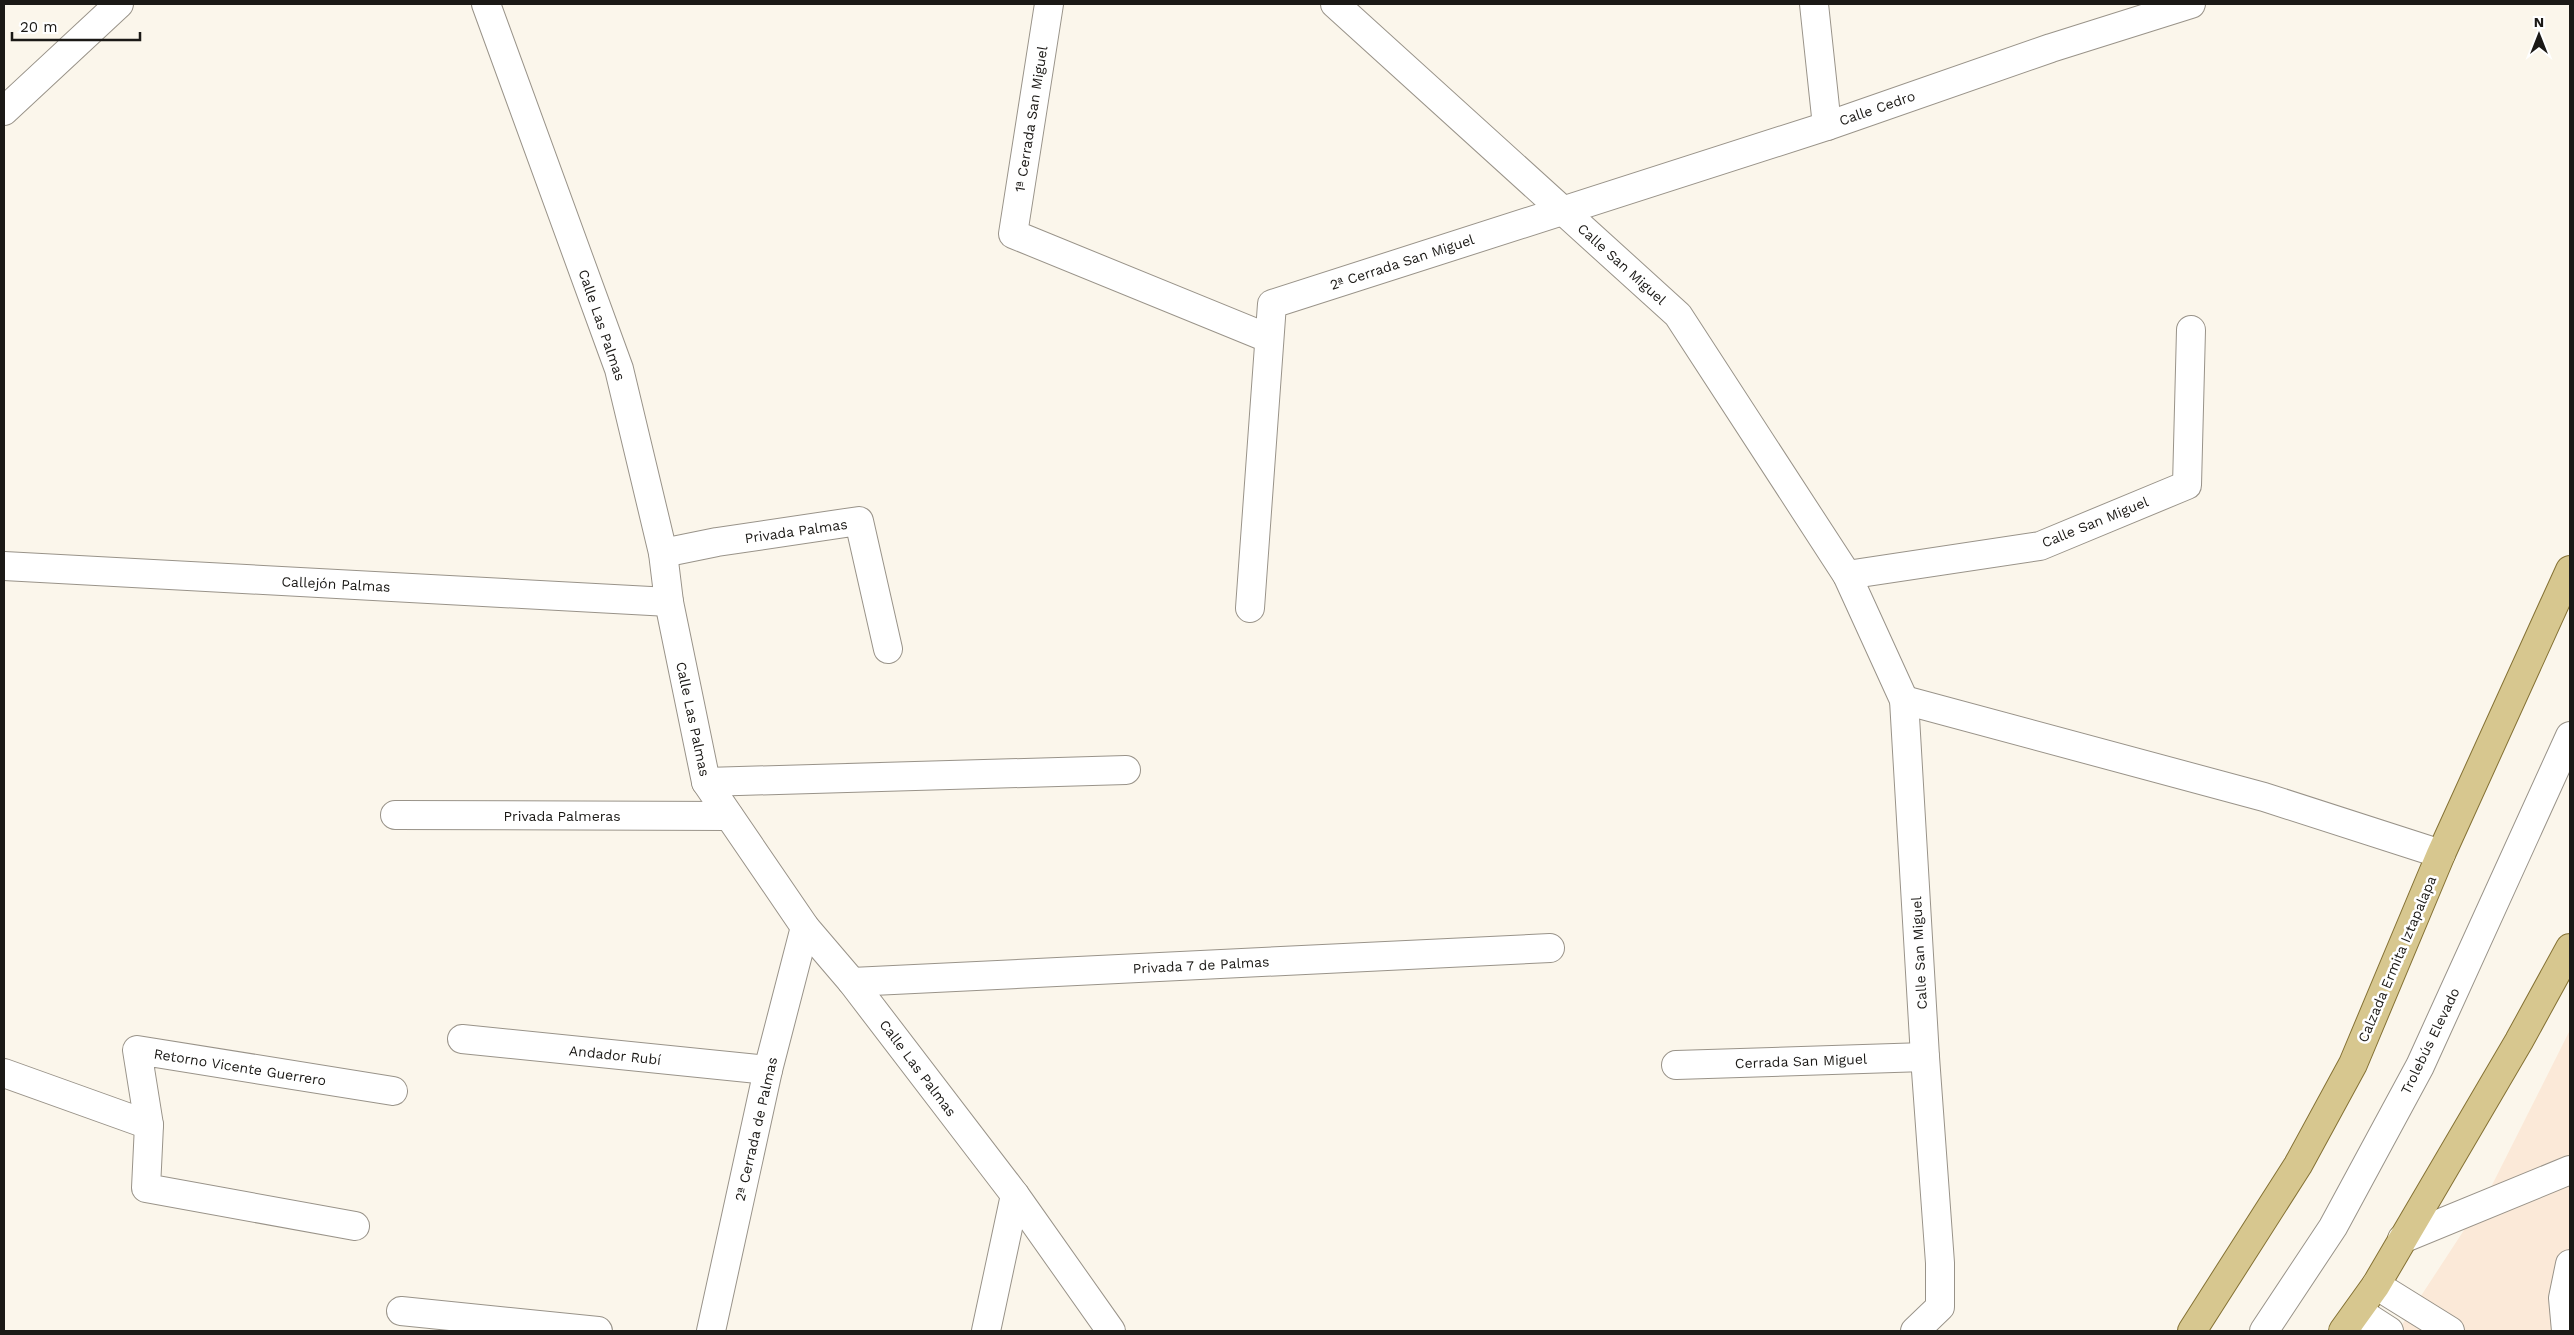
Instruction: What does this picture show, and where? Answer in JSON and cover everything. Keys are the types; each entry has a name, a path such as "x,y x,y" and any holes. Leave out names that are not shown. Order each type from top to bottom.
{"main road":[{"name":"Calzada Ermita Iztapalapa","path":"2192,1331 2298,1165 2353,1064 2440,854 2570,570"},
{"path":"2351,1321 2376,1285 2519,1040 2570,948"}],"street":[{"path":"4,111 120,4"},
{"name":"Calle Las Palmas","path":"486,4 619,368 662,553 669,602 706,782 806,927 852,982 1015,1195 1111,1331"},
{"name":"1ª Cerrada San Miguel","path":"1049,4 1012,234 1268,338"},
{"name":"Calle San Miguel","path":"1336,4 1678,315 1847,575 1904,700 1925,1057 1940,1263 1940,1307 1915,1331"},
{"path":"1814,4 1827,126"},
{"name":"Calle Cedro","path":"1564,210 1827,126 2060,45 2190,4"},
{"name":"2ª Cerrada San Miguel","path":"1250,608 1268,338 1272,304 1564,210"},
{"name":"Calle San Miguel","path":"1847,575 2040,546 2187,485 2191,330"},
{"name":"Privada Palmas","path":"662,553 717,542 859,521 888,649"},
{"name":"Callejón Palmas","path":"4,566 669,602"},
{"path":"1904,700 2264,797 2440,854"},
{"name":"Trolebús Elevado","path":"2264,1331 2333,1227 2420,1066 2570,736"},
{"path":"706,782 1126,770"},
{"name":"Privada Palmeras","path":"395,815 729,816"},
{"name":"2ª Cerrada de Palmas","path":"711,1331 768,1070 806,927"},
{"name":"Privada 7 de Palmas","path":"852,982 1550,948"},
{"name":"Andador Rubí","path":"462,1039 768,1070"},
{"name":"Retorno Vicente Guerrero","path":"355,1226 146,1188 149,1125 137,1050 393,1091"},
{"name":"Cerrada San Miguel","path":"1676,1065 1925,1057"},
{"path":"4,1073 149,1125"},
{"path":"2402,1239 2570,1170"},
{"path":"986,1331 1015,1195"},
{"path":"2566,1331 2563,1298 2570,1264"},
{"path":"2376,1285 2450,1331"},
{"path":"401,1311 598,1331"},
{"path":"2351,1321 2389,1331"}],"shaded area":[{"path":"2570,1030 2570,1331 2398,1331 2487,1195"}]}
